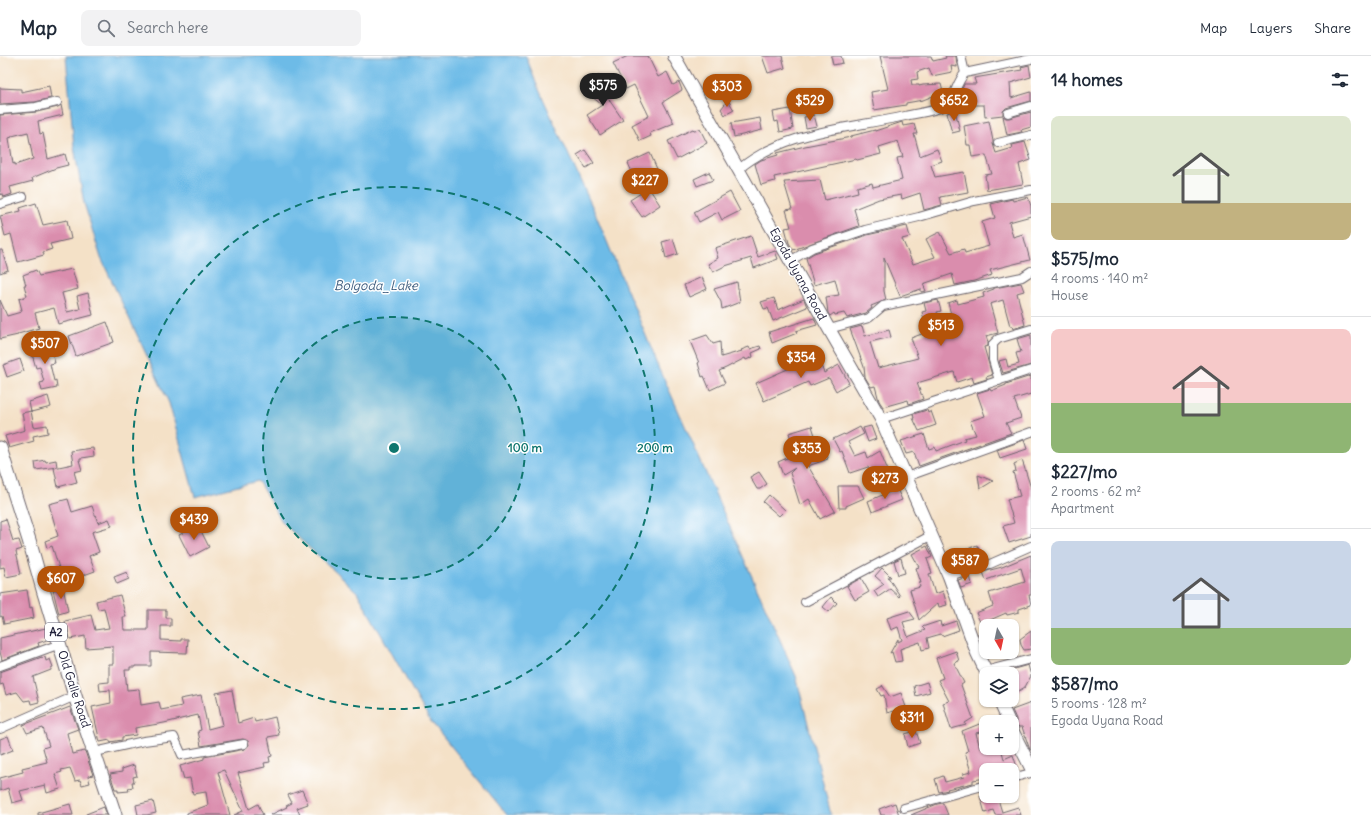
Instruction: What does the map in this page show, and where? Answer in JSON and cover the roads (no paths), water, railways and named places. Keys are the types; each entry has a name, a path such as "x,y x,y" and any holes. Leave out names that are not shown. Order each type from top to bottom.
{"highway":[{"name":"Old Galle Road","path":"0,448 5,476 60,644 75,696 115,815"}],"main road":[{"name":"Egoda Uyana Road","path":"674,56 881,419 949,576 977,653 984,667"},
{"path":"1019,744 1031,768"}],"street":[{"path":"961,56 965,74"},
{"path":"739,169 766,151 793,139 944,106 953,97 958,83 965,74 1031,59"},
{"path":"0,110 36,107 57,102"},
{"path":"1008,113 1031,106"},
{"path":"998,143 1031,135"},
{"path":"790,261 812,248 865,230 919,217 974,201 1031,192"},
{"path":"0,204 23,197"},
{"path":"829,329 869,318 883,306 1022,277 1031,271"},
{"path":"999,381 992,360 993,344 998,339 1031,329"},
{"path":"881,419 1031,370"},
{"path":"906,477 1031,432"},
{"path":"805,602 932,535"},
{"path":"949,576 990,564 1031,546"},
{"path":"0,666 60,644"},
{"path":"1003,667 1031,659"},
{"path":"0,729 75,696"},
{"path":"95,752 144,741 174,737 182,755 244,744"},
{"path":"1019,776 1031,773"},
{"path":"904,808 979,787"}],"water":[{"name":"Bolgoda_Lake","path":"66,56 526,56 536,83 596,215 658,365 796,676 831,815 507,815 429,719 357,592 283,523 258,481 195,497 169,403 101,258 84,203 74,147"}]}
